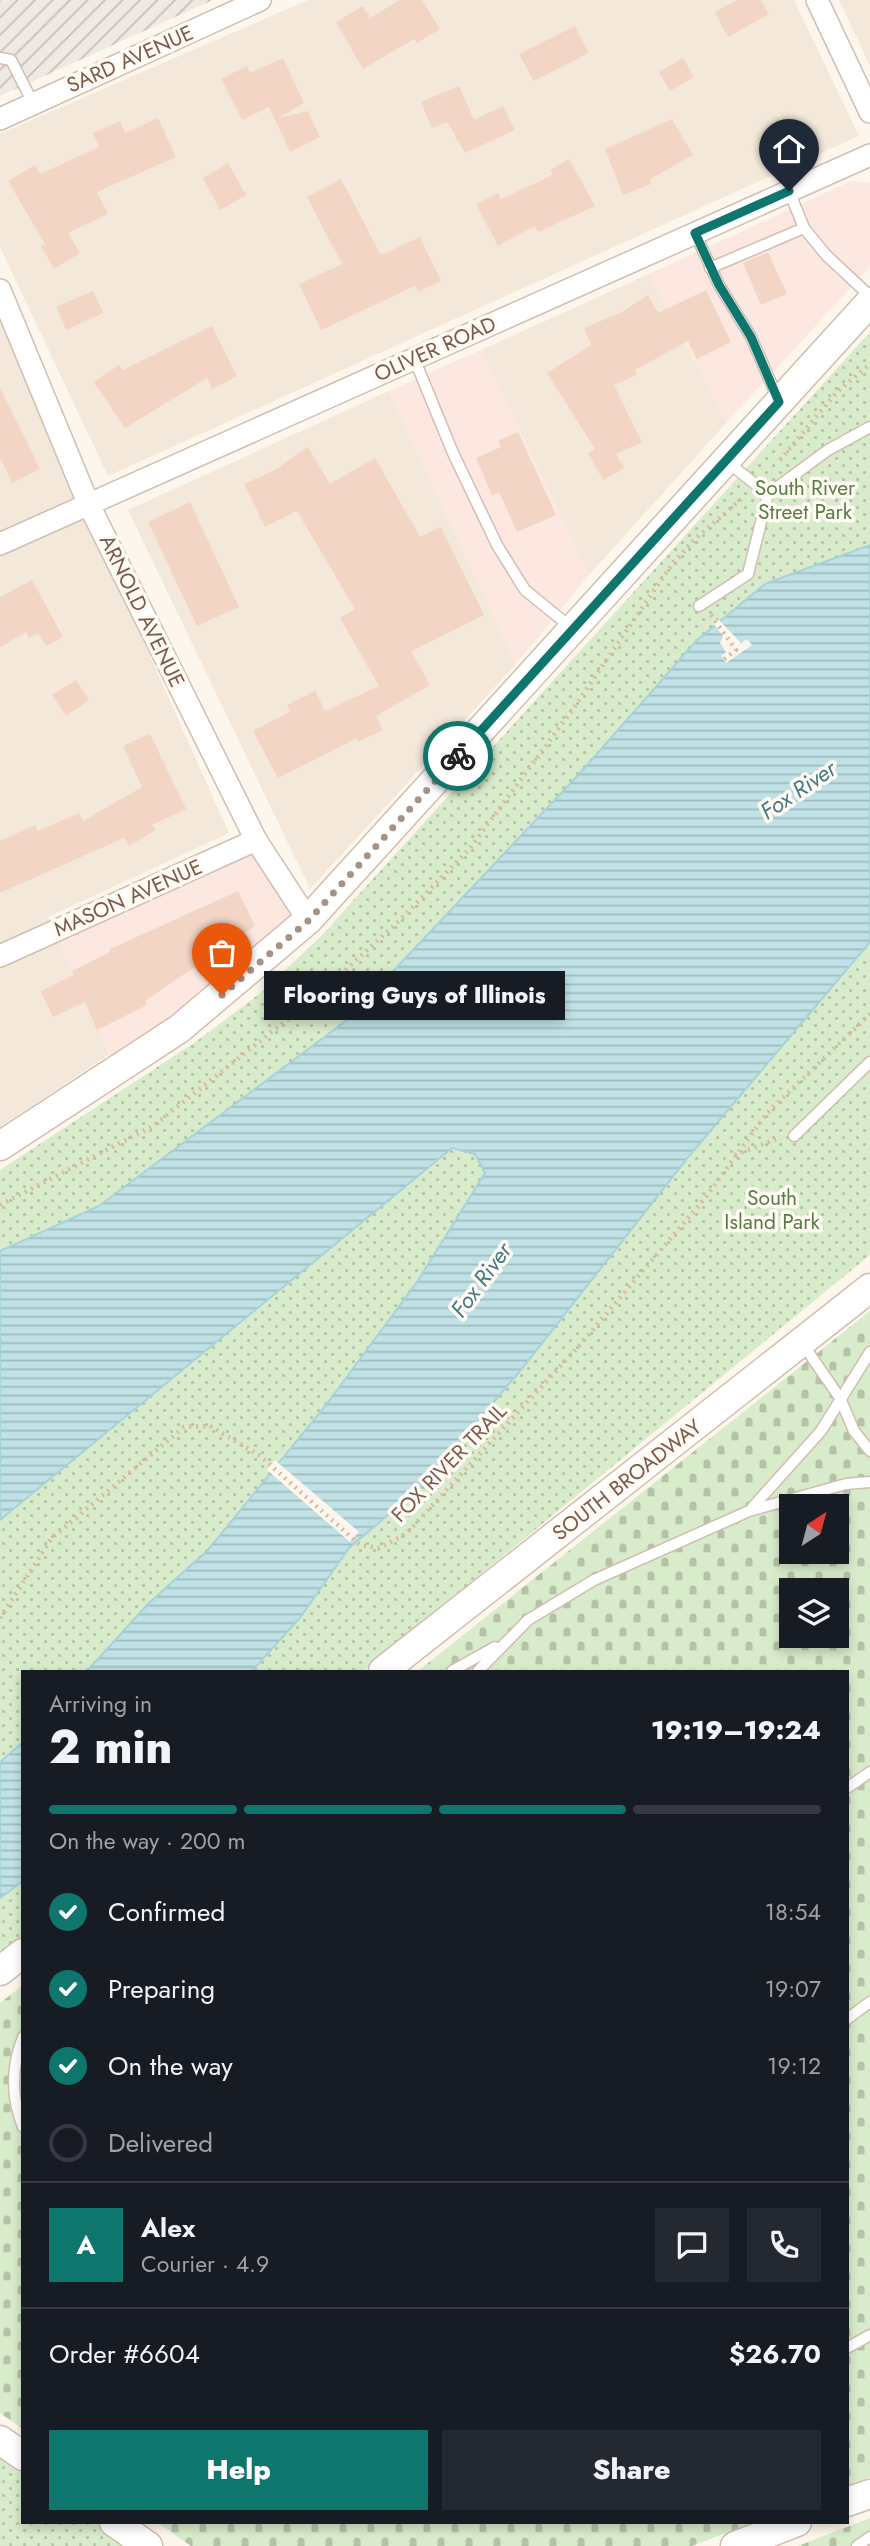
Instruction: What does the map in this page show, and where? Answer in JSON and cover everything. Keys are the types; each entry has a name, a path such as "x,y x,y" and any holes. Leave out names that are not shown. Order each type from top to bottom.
{"street":[{"name":"SARD AVENUE","path":"0,119 260,0"},
{"path":"817,0 870,112"},
{"name":"OLIVER ROAD","path":"0,544 870,155"},
{"name":"ARNOLD AVENUE","path":"0,290 88,503 256,840 309,920"},
{"path":"0,1146 178,1029 309,920 870,302"},
{"name":"MASON AVENUE","path":"0,956 256,840"},
{"name":"SOUTH BROADWAY","path":"384,1670 870,1288"},
{"path":"0,1971 21,1955"},
{"path":"0,2440 21,2455"},
{"path":"849,2501 870,2494"},
{"path":"117,2524 148,2546"},
{"path":"735,2546 792,2524"}],"lane":[{"path":"0,58 11,60 33,103"},
{"path":"789,191 804,228 826,255 870,296"},
{"path":"710,268 804,228"},
{"path":"695,233 710,268 751,337 779,402"},
{"path":"414,358 453,453 497,545 526,590 573,629"},
{"path":"701,605 748,574 768,494 828,450 870,426"},
{"path":"726,461 768,494"},
{"path":"794,1136 870,1062"},
{"path":"802,1343 840,1398 854,1431 870,1451"},
{"path":"749,1511 821,1431 870,1352"},
{"path":"479,1670 528,1620 594,1580 749,1511 846,1484 870,1482"},
{"path":"454,1670 505,1642"},
{"path":"849,1787 870,1772"},
{"path":"849,2018 870,2002"},
{"path":"21,2042 16,2056 13,2082 16,2108 21,2122"},
{"path":"849,2347 870,2335"},
{"path":"857,2546 870,2538"}],"path":[{"path":"0,1205 153,1126 317,996 401,919 471,847 573,709 672,564 696,538 757,484 794,446 837,392 870,364"},
{"path":"701,605 736,650 723,660"},
{"name":"FOX RIVER TRAIL","path":"0,1618 52,1538 184,1427 210,1426 270,1464 360,1545 379,1548 406,1535 578,1347 706,1197 767,1113 870,1014"},
{"path":"734,1156 776,1139 794,1136"}],"shaded area":[{"path":"0,0 213,0 0,96"},
{"path":"308,0 794,0 859,136 108,476 0,247 0,134"},
{"path":"839,0 870,0 870,66"},
{"path":"851,181 870,183 870,267 727,422 649,274"},
{"path":"649,274 727,422 589,575 481,350"},
{"path":"0,320 229,833 48,917 110,1054 0,1127"},
{"path":"481,350 589,575 516,664 389,391"},
{"path":"389,391 516,664 310,889 128,510"},
{"path":"255,846 304,920 115,1065 56,936"}],"green space":[{"name":"South River Street Park","path":"870,332 870,545 765,584 696,641 581,772 347,1020 99,1206 0,1251 0,1170 194,1043 262,992 322,935"},
{"name":"South Island Park","path":"870,942 870,1255 364,1670 253,1670 300,1618 349,1548 420,1488 520,1371 690,1155"},
{"path":"452,1148 475,1154 485,1173 417,1282 326,1405 208,1550 148,1604 88,1670 21,1670 21,1744 0,1762 0,1520"},
{"path":"870,1311 870,2477 849,2485 849,1670 419,1670"},
{"path":"21,1882 21,1940 0,1956 0,1898"},
{"path":"21,1987 21,2428 0,2413 0,2003"},
{"path":"0,2443 21,2458 21,2524 116,2524 148,2546 0,2546"},
{"path":"870,2518 870,2546 798,2546"},
{"path":"160,2524 750,2524 692,2546 191,2546"}],"water":[{"name":"Fox River","path":"870,545 870,942 690,1155 520,1371 420,1488 349,1548 300,1618 253,1670 88,1670 148,1604 208,1550 326,1405 417,1282 485,1173 475,1154 452,1148 0,1520 0,1251 99,1206 347,1020 581,772 696,641 765,584"},
{"path":"21,1744 21,1882 0,1898 0,1762"}],"pier":[{"path":"718,619 741,643 747,639 752,645 726,663 721,656 726,652 720,643 723,636 713,623"},
{"path":"275,1460 359,1532 350,1542 267,1470"}],"building":[{"path":"400,0 422,0 440,29 417,43 414,39 363,69 336,22 363,6 370,18"},
{"path":"737,0 761,0 769,14 728,37 715,12"},
{"path":"575,26 589,53 534,81 519,54"},
{"path":"283,58 304,103 279,118 308,111 320,137 290,152 269,107 242,120 221,79 247,66 250,73"},
{"path":"683,58 694,77 670,91 659,72"},
{"path":"459,86 474,120 503,106 515,130 465,153 447,122 432,128 421,102"},
{"path":"158,118 176,157 97,192 108,214 68,233 80,253 54,269 41,246 45,244 8,181 35,165 40,174 99,147 93,133 120,121 125,133"},
{"path":"672,119 693,155 650,179 651,184 623,195 605,149"},
{"path":"569,159 595,206 538,232 535,226 498,246 476,204 498,193 501,199 553,175 550,170"},
{"path":"228,163 246,195 220,210 203,178"},
{"path":"341,179 381,255 420,237 441,281 418,292 415,286 321,330 299,284 342,264 307,197"},
{"path":"768,252 787,294 761,305 743,263"},
{"path":"706,290 731,342 697,359 688,341 635,370 637,375 614,385 642,442 616,454 624,468 603,480 588,453 595,449 547,373 591,345 584,328 622,312 648,295 658,313"},
{"path":"93,291 103,313 66,330 56,307"},
{"path":"212,326 237,376 212,389 207,378 125,428 94,382 119,365 123,370"},
{"path":"0,388 40,469 12,483 0,458"},
{"path":"518,432 556,515 517,532 499,492 492,495 476,458 501,447 498,441"},
{"path":"308,447 330,484 375,458 420,537 441,527 484,615 411,651 430,685 376,716 383,730 358,742 357,738 278,778 253,731 290,712 287,705 315,691 325,711 379,686 340,618 355,609 297,511 265,527 244,484 273,471"},
{"path":"190,502 239,607 197,626 148,522"},
{"path":"32,580 63,637 46,646 38,633 29,638 26,632 0,647 0,597"},
{"path":"76,680 89,700 66,716 52,695"},
{"path":"150,734 186,809 152,825 156,830 129,846 124,838 0,893 0,841 35,825 38,831 79,813 83,821 142,787 123,746"},
{"path":"238,891 255,926 145,1001 147,1005 97,1030 85,1002 53,1017 41,991 74,975 72,971 110,952 110,949"}],"way so far":[{"path":"222,995 309,920 458,756"}],"place":[{"name":"Flooring Guys of Illinois","path":"222,995"}],"route":[{"path":"458,756 779,402 751,337 719,285 695,233 789,191"}]}
